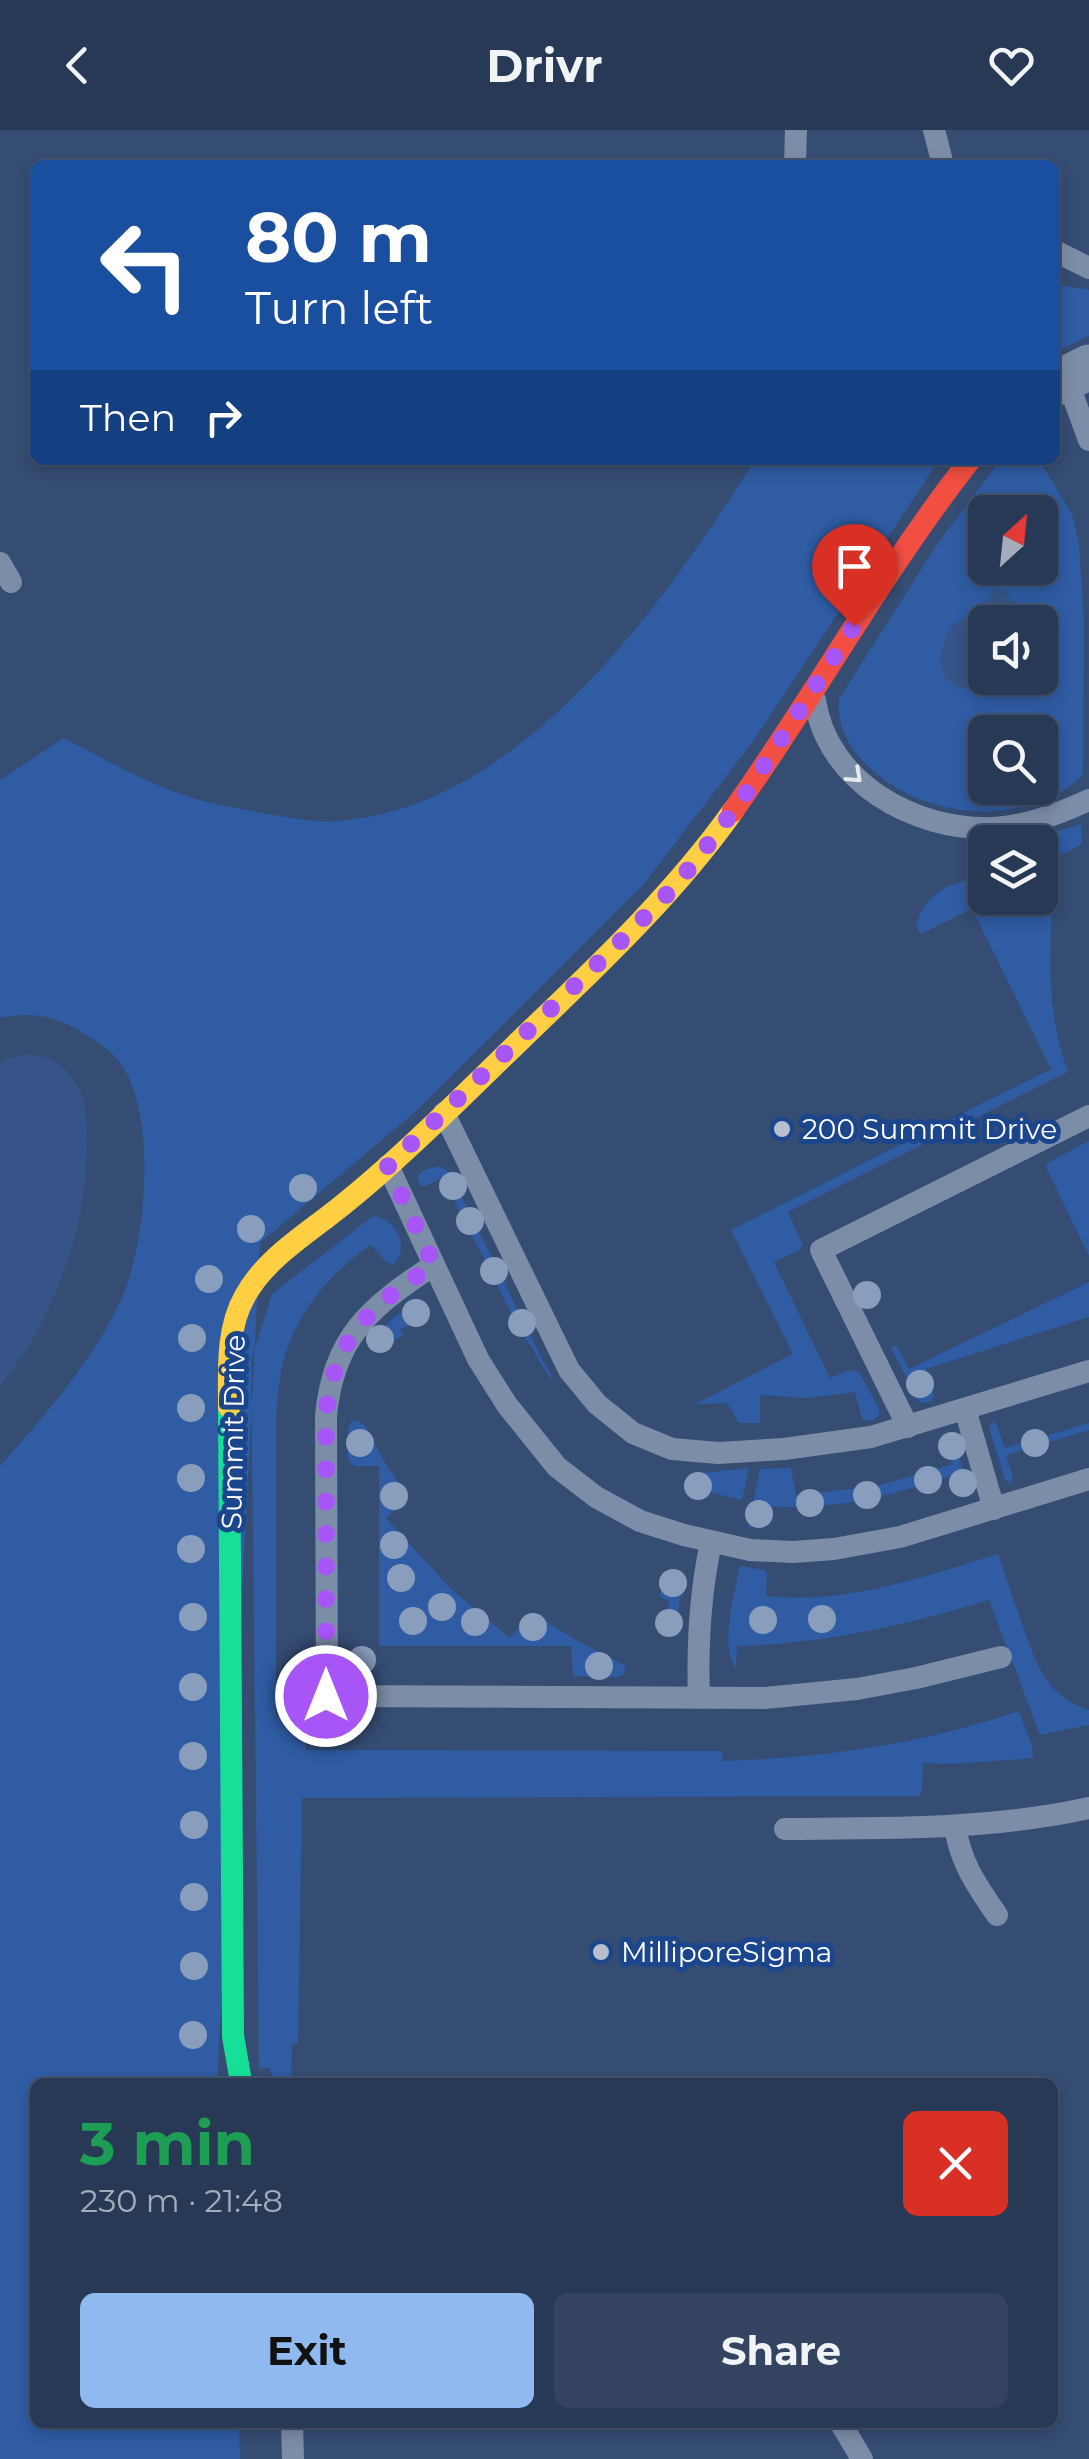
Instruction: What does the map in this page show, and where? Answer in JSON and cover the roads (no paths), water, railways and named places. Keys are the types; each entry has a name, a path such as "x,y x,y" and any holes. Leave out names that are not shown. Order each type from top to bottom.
{"street":[{"name":"Summit Drive","path":"240,2078 234,2036 230,1383 232,1334 244,1296 276,1259 444,1114 675,886 747,792 902,551 966,465"}],"lane":[{"path":"795,160 796,130"},
{"path":"934,130 942,160"},
{"path":"1060,254 1089,268"},
{"path":"1070,376 1089,440"},
{"path":"814,691 819,722 846,769 876,794 915,814 957,826 997,828 1034,822 1089,800"},
{"path":"444,1114 568,1370 597,1404 645,1440 672,1449 718,1453 838,1443 908,1427 1089,1372"},
{"path":"908,1427 821,1250 1089,1116"},
{"path":"388,1166 491,1382 522,1427 557,1466 596,1497 661,1529 770,1551 834,1549 900,1537 1089,1479"},
{"path":"434,1265 387,1298 357,1328 342,1350 330,1387 326,1416 326,1696 765,1698 842,1691 1001,1657"},
{"path":"965,1409 994,1509"},
{"path":"699,1698 700,1608 711,1542"},
{"path":"785,1829 955,1826 1015,1821 1089,1808"},
{"path":"955,1826 970,1876 997,1915"},
{"path":"292,2428 292,2459"},
{"path":"844,2428 862,2459"}],"place":[{"name":"200 Summit Drive","path":"782,1129"},
{"name":"MilliporeSigma","path":"601,1952"}]}
